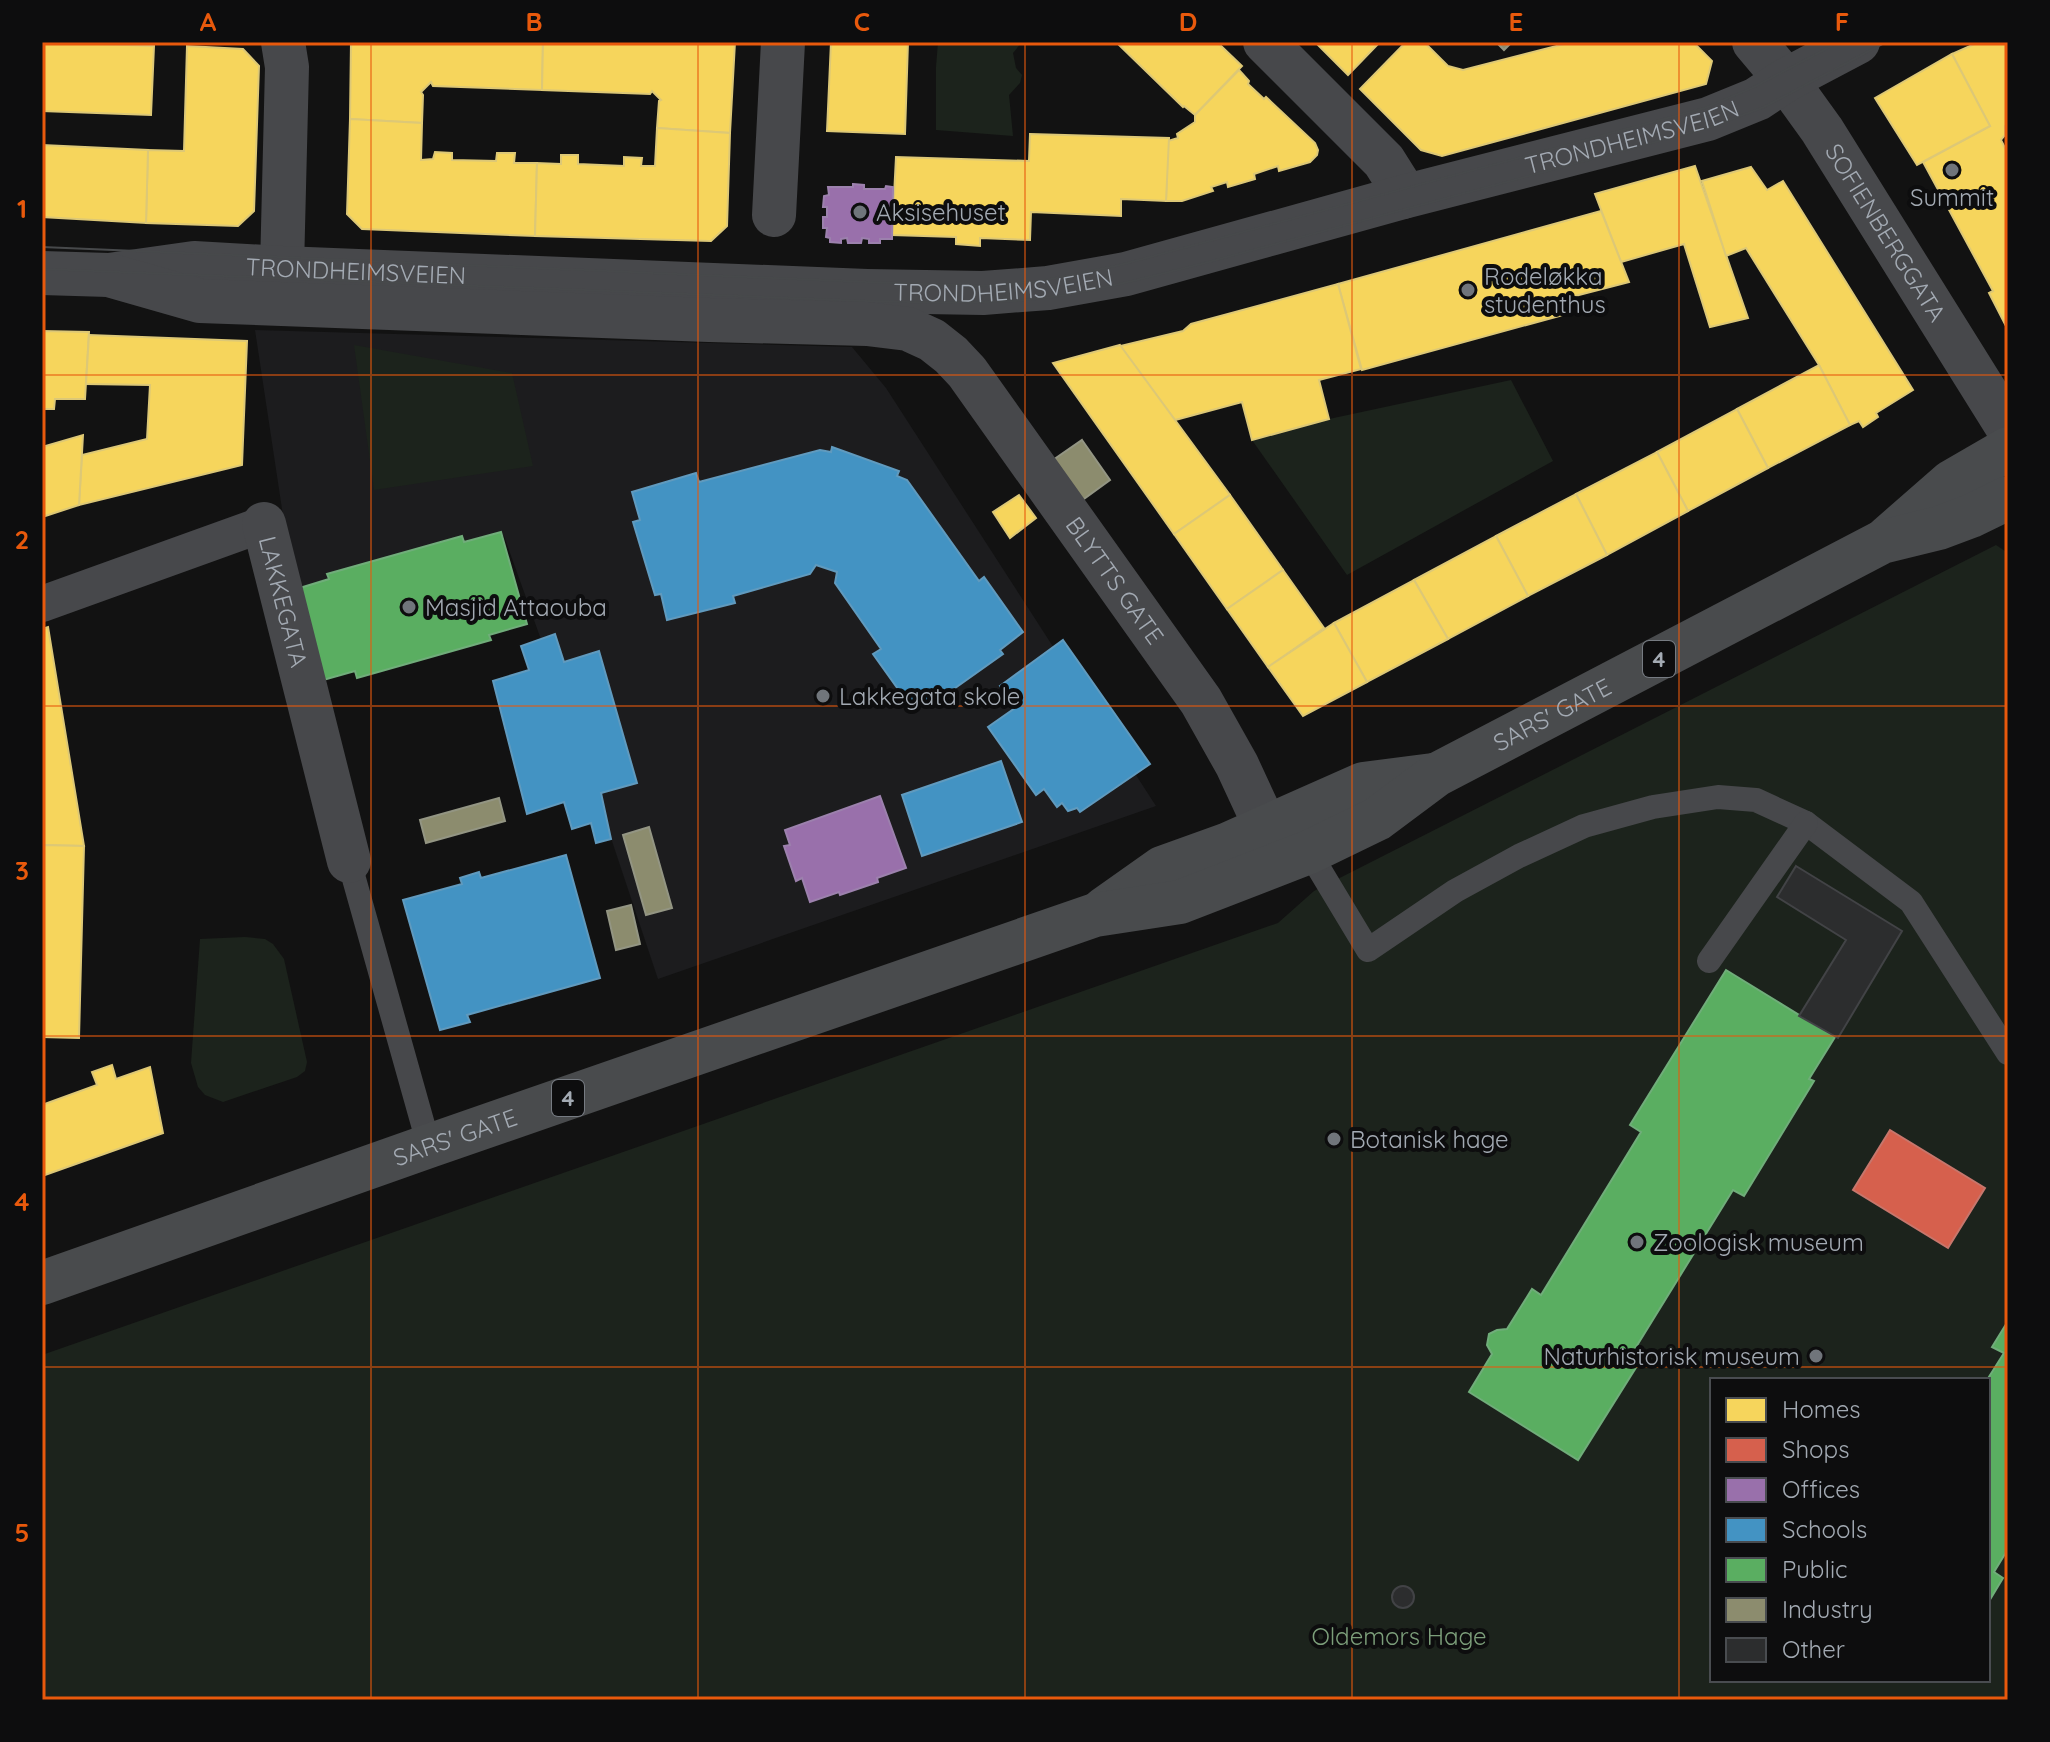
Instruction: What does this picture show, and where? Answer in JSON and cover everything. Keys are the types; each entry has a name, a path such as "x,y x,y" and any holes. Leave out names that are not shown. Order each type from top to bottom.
{"main road":[{"name":"SARS' GATE","path":"42,1283 1095,915 1162,868 1226,845 1286,847 1363,784 1436,775 1882,542 1951,482 2008,449"},
{"name":"SARS' GATE","path":"1882,542 1939,528 2008,498"}],"street":[{"path":"282,268 287,67 283,42"},
{"path":"774,215 783,42"},
{"path":"1265,42 1384,161 1401,188 1403,197"},
{"name":"SOFIENBERGGATA","path":"1754,42 1822,130 2008,428"},
{"name":"TRONDHEIMSVEIEN","path":"42,273 109,275 194,263 867,291 983,293 1048,288 1126,274 1403,197 1708,119 1757,99 1858,42"},
{"name":"TRONDHEIMSVEIEN","path":"109,275 200,301 867,324 908,329"},
{"name":"BLYTTS GATE","path":"908,329 932,340 967,372 1201,701 1286,847"},
{"name":"LAKKEGATA","path":"42,604 264,524 349,861"}],"lane":[{"path":"1286,847 1368,950 1455,891 1519,856 1584,826 1653,807 1718,797 1756,800 1806,823 1911,902 2008,1053"},
{"path":"1709,961 1806,823"},
{"path":"349,861 429,1146"}],"shaded area":[{"name":"Lakkegata skole","path":"255,330 852,347 886,388 1156,806 658,979 597,796 504,536 295,595"}],"green space":[{"path":"938,42 1022,42 1013,53 1016,68 1022,75 1020,83 1009,95 1013,136 936,130"},
{"path":"354,345 512,373 533,466 374,490"},
{"path":"1511,380 1553,461 1347,575 1252,440 1329,419"},
{"name":"Botanisk hage","path":"1996,545 2008,553 2008,1700 42,1700 42,1355 1278,923 1314,891"},
{"path":"200,939 265,939 284,959 307,1062 305,1071 297,1077 223,1102 205,1095 198,1087 191,1063"}],"building: Homes":[{"path":"42,42 154,46 151,115 42,111"},
{"path":"351,42 543,42 542,90 433,86 431,82 421,92 422,123 350,119"},
{"path":"543,42 735,42 730,133 657,128 661,100 652,91 650,94 542,90"},
{"path":"831,42 908,42 905,134 827,131"},
{"path":"1116,42 1217,42 1242,66 1195,115"},
{"path":"1315,42 1380,42 1348,75"},
{"path":"1406,42 1424,42 1448,66 1463,70 1572,42 1693,42 1712,61 1706,84 1442,156 1421,150 1360,89"},
{"path":"1979,42 2008,42 2008,125 2001,140 2008,154 2007,328 1989,293 1993,291 1923,162 1990,126 1952,54"},
{"path":"187,46 243,49 259,66 254,211 238,226 146,223 148,150 184,151"},
{"path":"1952,54 1990,126 1917,165 1875,98"},
{"path":"1239,70 1249,81 1248,84 1315,143 1317,155 1310,162 1279,171 1278,166 1254,174 1255,179 1228,187 1227,182 1211,187 1213,191 1182,201 1166,201 1168,141 1178,138 1177,134 1195,122 1195,115"},
{"path":"350,119 422,123 421,160 433,159 435,152 452,153 452,160 496,161 497,153 515,153 514,163 537,163 535,236 362,229 347,214"},
{"path":"657,128 730,133 727,226 711,241 535,236 537,163 561,164 561,155 578,155 578,164 624,166 624,157 642,158 641,166 655,166"},
{"path":"1030,134 1169,138 1166,201 1121,199 1121,216 1031,212 1030,240 980,238 980,246 956,244 956,237 892,235 896,157 1029,161"},
{"path":"42,145 148,150 146,223 42,217"},
{"path":"1695,166 1748,318 1710,327 1684,244 1621,262 1595,194"},
{"path":"1751,167 1767,190 1783,181 1913,390 1876,413 1878,417 1863,427 1859,421 1850,425 1819,365 1746,248 1726,256 1702,181"},
{"name":"Rodeløkka studenthus","path":"1601,211 1629,282 1575,296 1581,310 1362,370 1338,284"},
{"path":"1338,284 1361,369 1319,380 1329,419 1252,440 1242,402 1175,420 1120,346 1183,331 1191,324"},
{"path":"42,331 89,332 85,399 55,399 54,409 42,409"},
{"path":"89,335 247,341 242,465 79,505 82,455 147,439 150,385 86,384"},
{"path":"1120,345 1230,495 1174,534 1053,363"},
{"path":"1819,365 1850,425 1768,468 1737,409"},
{"path":"1737,409 1768,468 1688,511 1657,452"},
{"path":"83,435 79,505 42,517 42,447"},
{"path":"1657,452 1688,511 1607,555 1576,494"},
{"path":"1576,494 1607,555 1528,596 1496,536"},
{"path":"1019,495 1036,518 1010,538 993,512"},
{"path":"1230,495 1283,570 1227,609 1174,534"},
{"path":"1496,536 1528,596 1448,639 1414,580"},
{"path":"1283,570 1324,628 1268,667 1227,609"},
{"path":"1414,580 1448,639 1367,682 1334,623"},
{"path":"1334,623 1367,682 1303,716 1268,667"},
{"path":"48,627 84,846 42,845 42,629"},
{"path":"42,845 84,846 79,1038 42,1037"},
{"path":"112,1065 116,1079 150,1067 163,1133 42,1176 42,1105 97,1085 92,1072"}],"building: Shops":[{"path":"1890,1130 1985,1188 1948,1248 1853,1190"}],"building: Offices":[{"name":"Aksisehuset","path":"853,184 864,185 864,189 893,187 892,239 869,243 869,239 862,238 861,243 848,243 847,238 841,239 841,243 830,242 830,238 826,237 823,217 827,217 827,207 823,207 824,196 829,195 828,187 853,187"},
{"path":"880,796 906,868 877,878 878,882 810,902 802,878 796,881 784,846 790,845 785,830"}],"building: Schools":[{"path":"832,447 899,471 897,476 907,480 979,581 984,577 1023,632 1000,650 1003,654 941,698 938,692 913,710 873,654 881,649 835,583 837,572 816,565 810,574 733,596 735,603 667,620 661,594 655,595 633,522 640,520 632,492 696,473 699,482 820,450 831,452"},
{"path":"555,634 564,662 599,651 637,783 601,793 611,839 596,843 591,823 572,829 564,802 527,814 493,681 529,670 521,646"},
{"path":"1063,640 1150,764 1080,812 1077,808 1068,811 1062,803 1057,807 1044,789 1036,795 988,727 1015,708 1000,686"},
{"path":"1001,761 1022,822 922,856 902,795"},
{"path":"566,855 600,978 467,1015 470,1022 440,1030 403,900 462,884 460,878 479,872 481,878"}],"building: Public":[{"name":"Masjid Attaouba","path":"501,532 527,624 489,635 491,640 357,678 355,671 316,682 290,591 329,579 327,574 462,536 464,542"},
{"name":"Zoologisk museum","path":"1726,970 1835,1037 1809,1079 1814,1081 1744,1196 1733,1190 1633,1352 1642,1358 1578,1460 1469,1392 1492,1354 1487,1345 1489,1334 1507,1329 1532,1289 1541,1295 1641,1132 1630,1125"},
{"path":"2008,1321 2008,1549 1994,1572 2003,1578 1990,1600 1988,1378 2004,1353 1992,1347"}],"building: Industry":[{"path":"1496,42 1512,42 1504,50"},
{"path":"1082,440 1110,480 1081,501 1053,460"},
{"path":"499,798 505,821 426,843 420,820"},
{"path":"649,827 672,908 646,915 623,835"},
{"path":"631,905 640,944 616,950 607,911"}],"building: Other":[{"path":"1796,866 1902,931 1838,1038 1799,1016 1846,940 1777,897"},
{"path":"1403,1586 1411,1589 1414,1597 1411,1605 1403,1608 1395,1605 1392,1597 1395,1589"}],"tram line":[{"path":"42,247 866,282 983,286 1013,284 1120,265 1705,108 1754,87 1839,42"},
{"path":"42,269 866,301 1038,299 1109,287 1201,264 1711,127 1764,107 1886,42"}],"place":[{"name":"Summit","path":"1952,170"},
{"name":"Aksisehuset","path":"860,212"},
{"name":"Rodeløkka studenthus","path":"1468,290"},
{"name":"Masjid Attaouba","path":"409,607"},
{"name":"Lakkegata skole","path":"823,696"},
{"name":"Botanisk hage","path":"1334,1139"},
{"name":"Zoologisk museum","path":"1637,1242"},
{"name":"Naturhistorisk museum","path":"1816,1356"}],"park label":[{"name":"Oldemors Hage","path":"1399,1636"}]}
